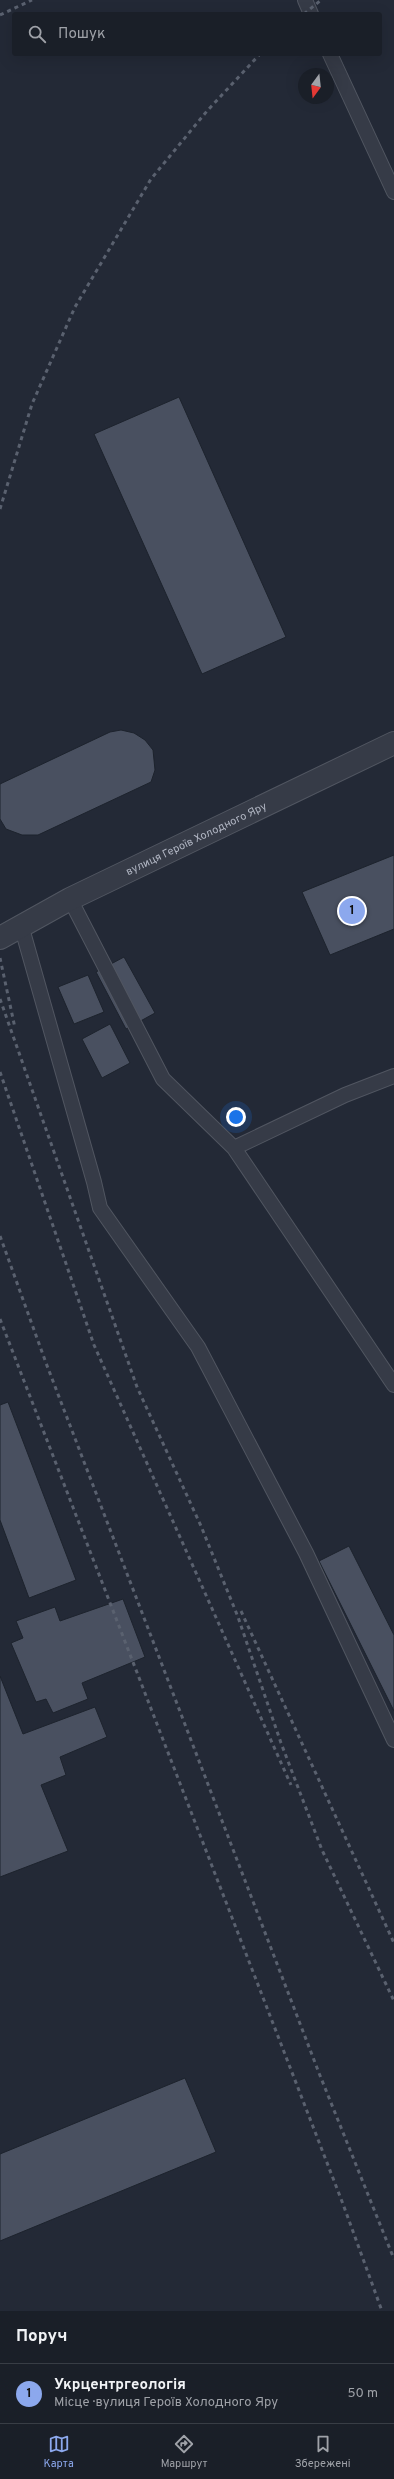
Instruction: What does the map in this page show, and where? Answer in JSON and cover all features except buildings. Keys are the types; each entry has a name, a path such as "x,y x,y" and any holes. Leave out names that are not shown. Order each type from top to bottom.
{"street":[{"name":"вулиця Героїв Холодного Яру","path":"0,938 70,899 394,743"}],"lane":[{"path":"306,0 310,12"},
{"path":"331,56 394,192"},
{"path":"70,899 163,1079 234,1148 394,1385"},
{"path":"21,926 100,1208 198,1347 306,1553 394,1740"},
{"path":"234,1148 344,1095 394,1076"}],"railway":[{"path":"0,15 32,0"},
{"path":"306,12 321,0"},
{"path":"0,509 32,404 75,307 151,179 207,111 258,56"},
{"path":"0,958 15,1028"},
{"path":"0,999 137,1387 201,1526 238,1617 281,1743 322,1850 394,2001"},
{"path":"0,1072 94,1345 291,1785"},
{"path":"0,1236 46,1363 319,2073 394,2259"},
{"path":"0,1319 343,2204 382,2311"},
{"path":"241,1611 394,1943"}],"place":[{"name":"Укрцентргеологія","path":"352,911"}]}
